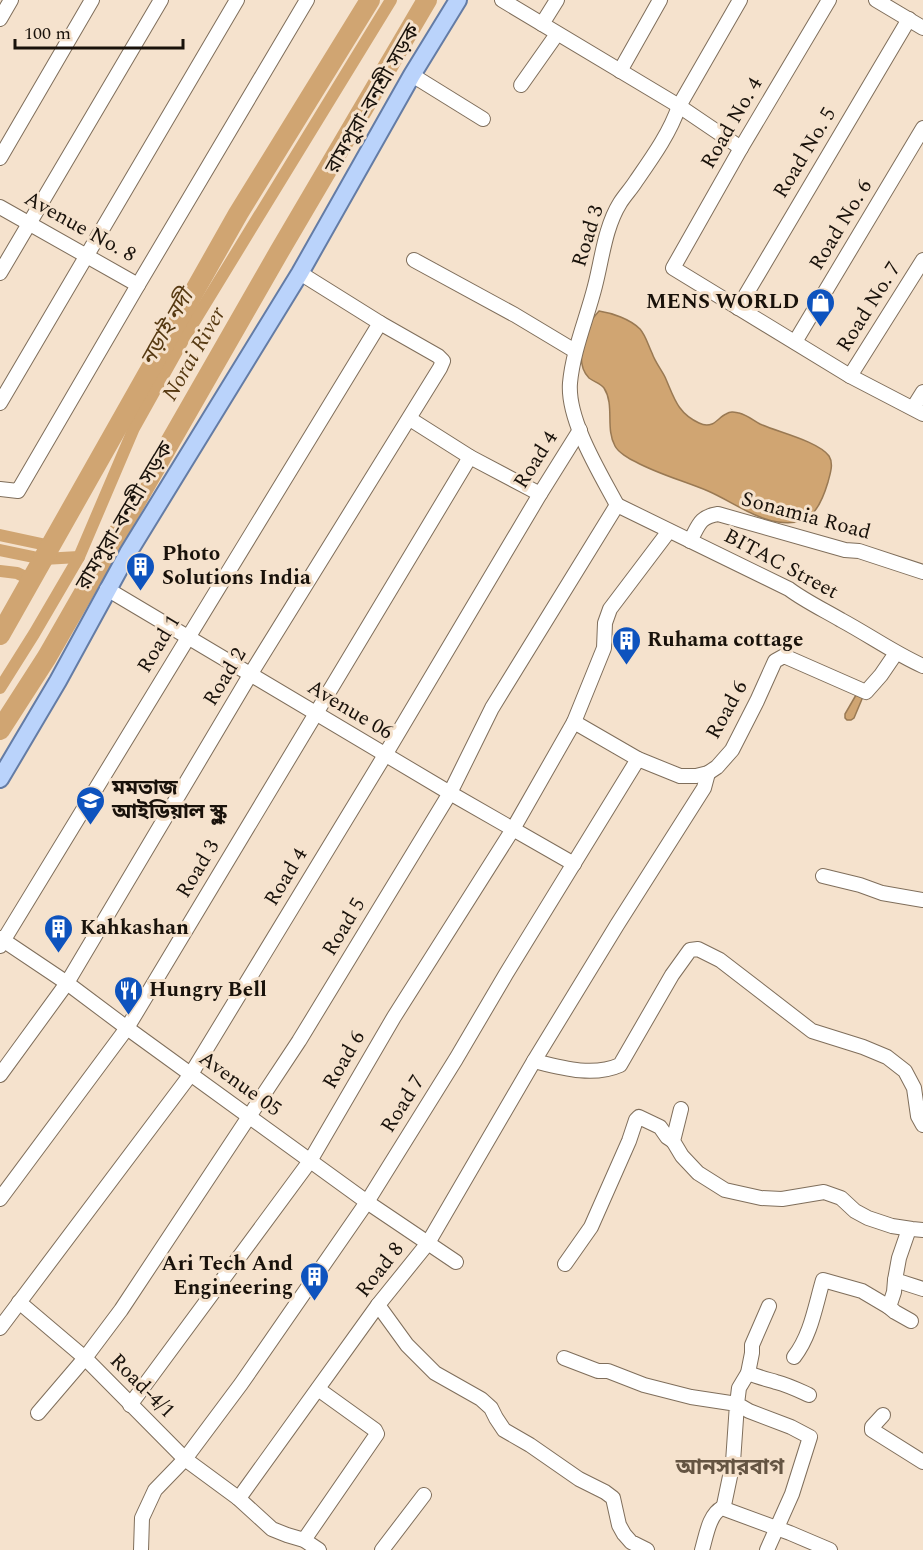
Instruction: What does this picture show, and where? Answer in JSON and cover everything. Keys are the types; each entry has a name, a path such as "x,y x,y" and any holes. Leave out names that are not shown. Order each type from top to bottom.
{"main road":[{"name":"রামপুরা-বনশ্রী সড়ক","path":"0,779 58,681 128,553 300,273 412,75 458,0"}],"street":[{"path":"0,19 11,0"},
{"path":"0,158 92,0"},
{"path":"0,273 161,0"},
{"path":"0,403 237,0"},
{"path":"0,489 18,491 307,0"},
{"path":"502,0 679,106 741,148"},
{"path":"542,24 557,0"},
{"path":"620,71 660,0"},
{"name":"Road 3","path":"617,505 597,471 573,408 570,384 575,351 587,315 605,239 619,204 663,140 679,106 740,0"},
{"name":"Road No. 4","path":"738,308 673,268 829,0"},
{"path":"876,0 923,28"},
{"name":"Road No. 5","path":"738,308 909,19"},
{"path":"521,85 557,34"},
{"path":"412,75 483,119"},
{"name":"Road No. 6","path":"795,342 923,128"},
{"name":"Avenue No. 8","path":"0,207 138,285"},
{"path":"414,260 515,315 575,351"},
{"name":"Road No. 7","path":"850,376 923,260"},
{"path":"300,273 380,323"},
{"path":"738,308 850,376 918,411 923,392"},
{"name":"Road 2","path":"0,1075 68,983 250,675 440,368 442,361 438,356 380,323"},
{"name":"Road 1","path":"1,941 380,323"},
{"path":"410,419 470,457 540,494"},
{"name":"Road 4","path":"0,1328 191,1074 580,430"},
{"name":"Road 3","path":"0,1199 127,1028 470,457"},
{"name":"BITAC Street","path":"617,505 789,589 896,653 923,666"},
{"name":"Road 5","path":"38,1413 85,1358 121,1310 299,1041 450,793 492,708 617,505"},
{"name":"Sonamia Road","path":"690,541 700,522 706,516 718,514 845,550 859,551 923,572"},
{"name":"Road 6","path":"130,1405 310,1161 393,1017 513,829 574,722 604,648 605,623 610,609 669,531"},
{"name":"Avenue 06","path":"107,589 385,755 574,864"},
{"name":"Road 6","path":"708,773 717,767 732,750 758,701 775,661 784,656 866,692 896,653"},
{"path":"574,722 638,759 680,776 708,773"},
{"name":"Road 7","path":"141,1550 142,1518 154,1490 185,1459 241,1384 367,1202 638,759"},
{"name":"Road 8","path":"240,1496 378,1305 428,1243 534,1061 704,788 708,773"},
{"path":"823,876 882,893 923,900"},
{"name":"Avenue 05","path":"1,941 68,983 367,1202 456,1262"},
{"path":"534,1061 563,1069 597,1071 608,1070 620,1065 672,975 690,950 698,949 720,960 812,1030 887,1057 905,1071 919,1090 918,1116 923,1125"},
{"path":"673,1141 681,1109"},
{"path":"565,1264 591,1227 639,1117 660,1127 698,1173 725,1190 782,1200 824,1192 841,1198 855,1211 868,1218 892,1226 916,1229 899,1258 890,1307"},
{"path":"794,1357 803,1345 810,1329 823,1280 862,1291 911,1321"},
{"path":"895,1280 923,1289"},
{"name":"Road-4/1","path":"18,1302 85,1358 185,1459 240,1496 272,1528 304,1540 318,1550"},
{"path":"378,1305 421,1360 441,1376 481,1399 491,1408 504,1430 530,1444 579,1479 606,1492 612,1498 619,1525 624,1534 631,1542 647,1550"},
{"path":"702,1550 711,1522 724,1505 733,1462 739,1388 748,1373 752,1345 769,1306"},
{"path":"564,1358 644,1385 691,1397 737,1404 810,1437 792,1494 767,1550"},
{"path":"748,1373 809,1395"},
{"path":"304,1540 377,1434 375,1430 318,1389"},
{"path":"883,1415 872,1430 923,1462"},
{"path":"382,1550 424,1495"},
{"path":"722,1508 830,1550"}],"shaded area":[{"path":"599,311 621,317 640,329 677,404 692,419 708,425 728,413 739,413 760,424 807,441 824,451 830,459 831,472 825,492 812,514 798,522 769,520 708,491 644,466 619,451 612,439 607,395 602,386 589,378 582,363 581,353 585,334"},
{"path":"856,695 863,697 854,718 847,720 845,714"}],"waterway":[{"name":"Norai River","path":"0,635 238,214 370,0"},
{"name":"নড়াই নদী","path":"0,688 79,557 134,428 186,335 391,0"},
{"name":"Norai River","path":"0,730 47,657 279,252 427,0"},
{"name":"Norai River","path":"0,535 51,546 32,580 17,573 0,571"},
{"name":"Norai River","path":"0,550 43,559 79,557"}],"place":[{"name":"MENS WORLD","path":"820,328"},
{"name":"Photo Solutions India","path":"141,592"},
{"name":"Ruhama cottage","path":"626,666"},
{"name":"মমতাজ আইডিয়াল স্কুল","path":"91,826"},
{"name":"Kahkashan","path":"59,954"},
{"name":"Hungry Bell","path":"128,1016"},
{"name":"Ari Tech And Engineering","path":"314,1302"}],"district":[{"name":"আনসারবাগ","path":"730,1467"}]}
